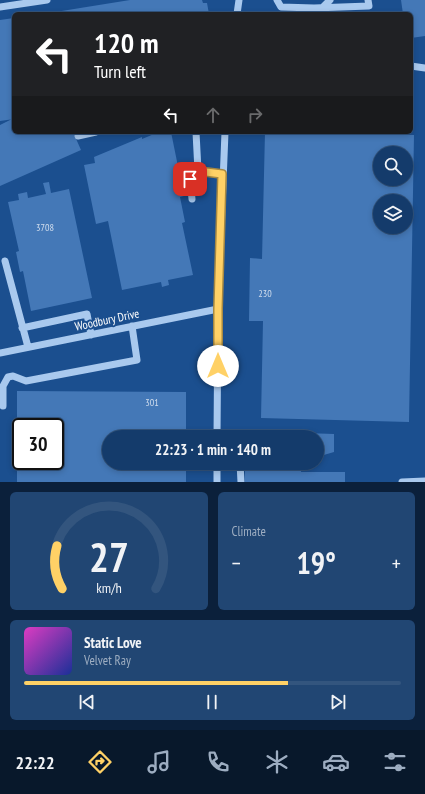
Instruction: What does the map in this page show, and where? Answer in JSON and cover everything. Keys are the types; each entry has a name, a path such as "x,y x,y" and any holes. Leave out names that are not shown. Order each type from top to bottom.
{"street":[{"path":"0,7 47,0"},
{"path":"237,12 239,0"},
{"path":"277,0 281,7 369,6 368,0"},
{"path":"323,7 330,0"},
{"path":"413,66 425,68"},
{"path":"78,136 87,134"},
{"path":"192,199 190,179 198,171 196,134"},
{"path":"217,430 218,309 222,174 225,134"},
{"path":"198,171 222,174"},
{"path":"5,261 28,347"},
{"name":"Woodbury Drive","path":"0,353 218,309"},
{"path":"22,328 87,314 91,335"},
{"path":"3,406 3,386 8,377 13,376 26,381 137,360 132,326"},
{"path":"217,470 217,482"},
{"path":"241,470 241,482"},
{"path":"402,482 425,481"}],"building":[{"path":"130,0 202,0 203,3 207,3 209,12 55,12"},
{"path":"401,0 425,0 425,36 413,38 413,12 403,12"},
{"path":"12,18 12,119 0,121 0,20"},
{"path":"12,119 12,134 74,134 81,150 0,186 0,125"},
{"path":"154,134 171,134 184,196 180,197 185,222 182,223 193,275 168,280 169,285 162,287 161,282 122,290 108,221 96,224 84,165 95,163 94,157 142,137 142,139"},
{"path":"265,134 414,135 413,194 373,194 373,234 412,234 409,422 261,418 263,321 249,321 250,258 262,259"},
{"path":"49,182 51,193 69,189 92,298 31,311 23,271 20,272 16,252 19,251 8,202 19,200 18,194 27,192 28,198 46,194 43,183"},
{"path":"17,391 186,392 186,430 102,430 102,470 186,470 186,482 17,482 17,470 64,470 64,418 17,418"},
{"path":"324,434 334,434 334,452 324,455"},
{"path":"245,470 345,472 345,482 245,482"}],"route":[{"path":"190,179 198,171 222,174 218,366"}]}
